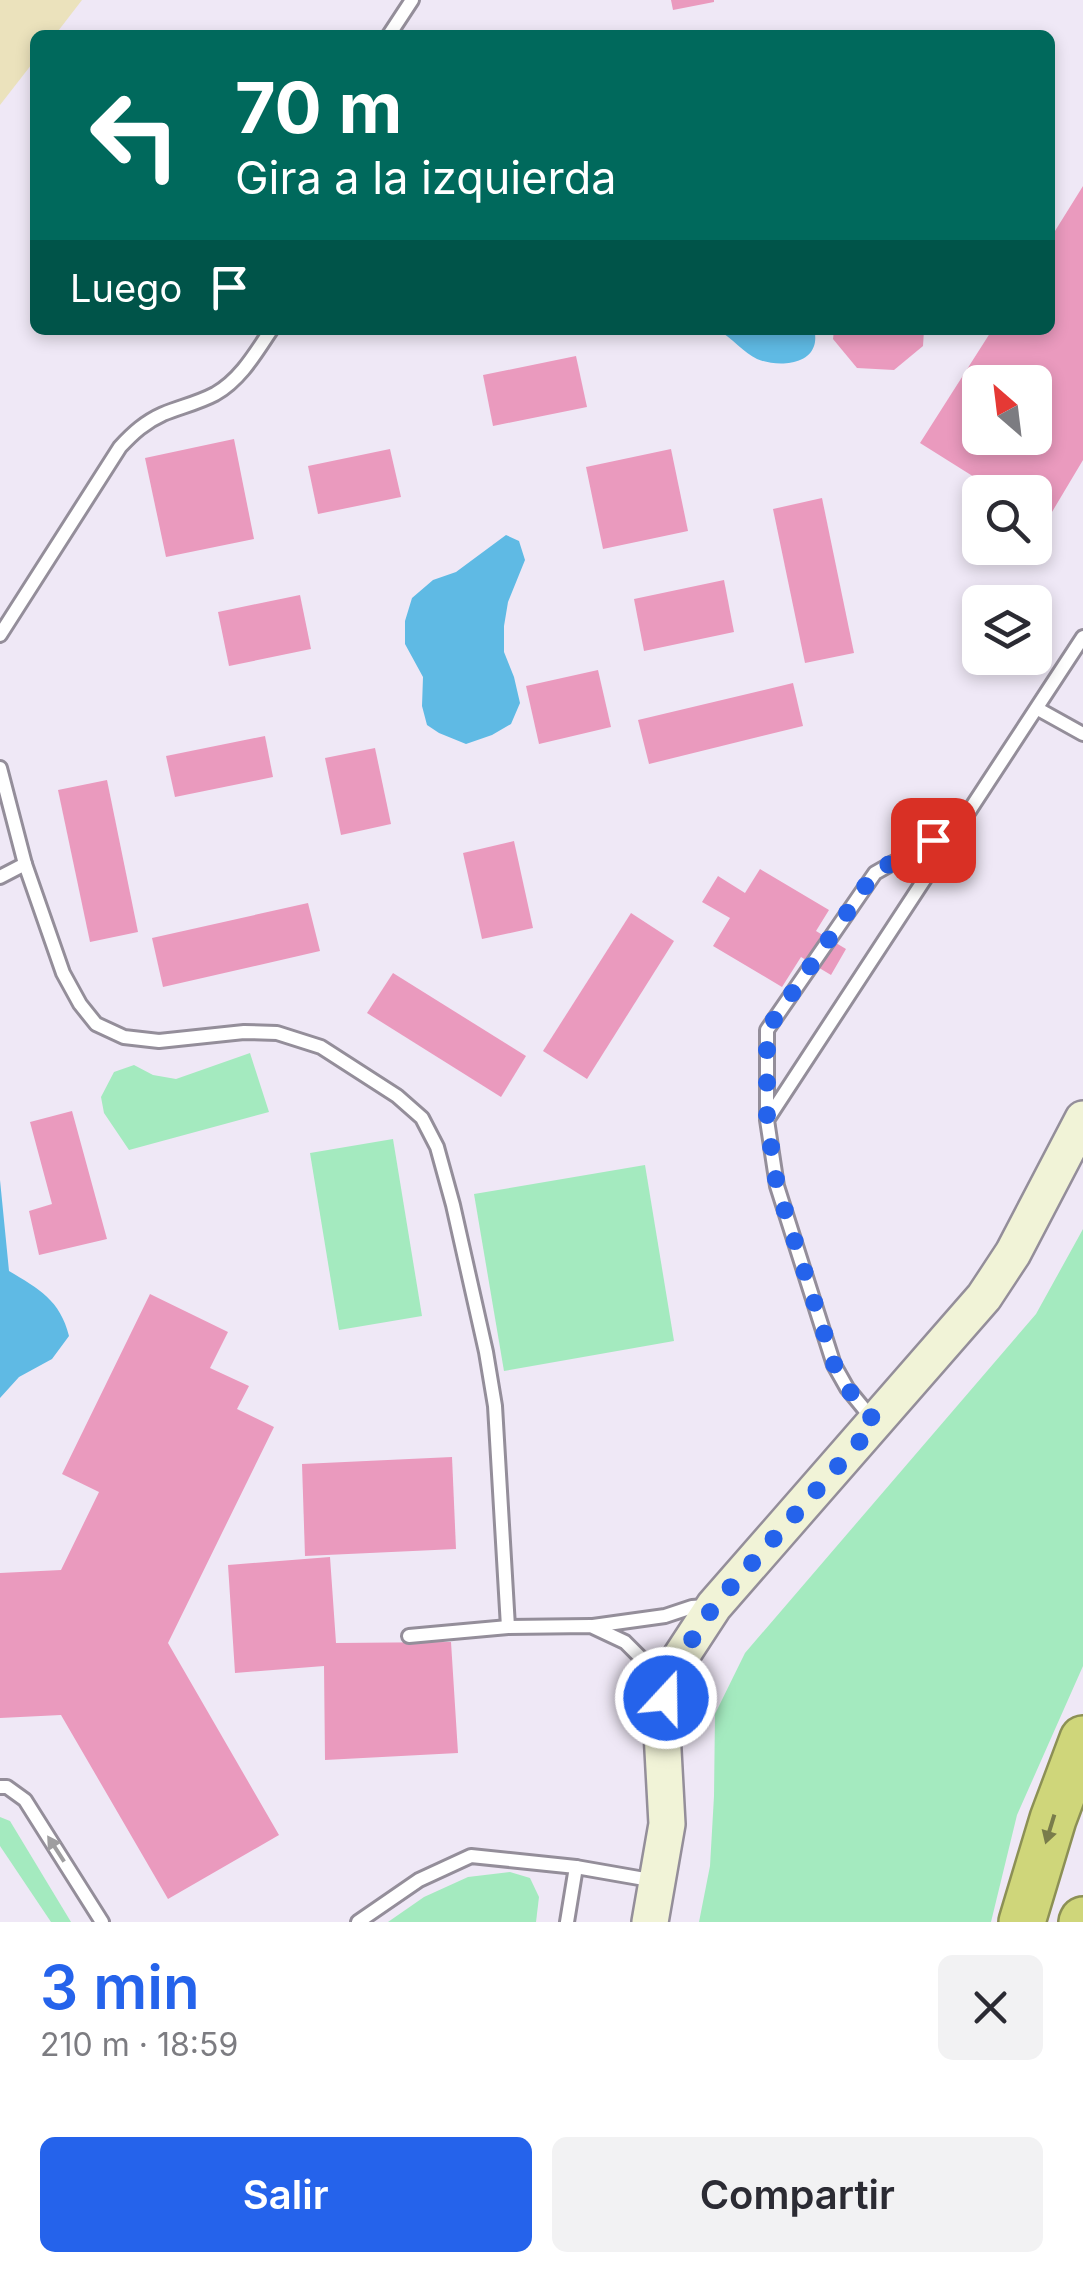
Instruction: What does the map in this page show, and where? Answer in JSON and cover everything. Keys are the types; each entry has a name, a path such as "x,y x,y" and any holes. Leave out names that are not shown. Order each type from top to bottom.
{"highway":[{"path":"1022,1922 1053,1818 1083,1739"}],"street":[{"path":"650,1922 667,1824 662,1732 666,1698 680,1658 714,1606 984,1297 1013,1253 1083,1118"}],"lane":[{"path":"392,30 412,0"},
{"path":"0,635 120,447 138,428 162,414 217,393 236,379 268,335"},
{"path":"767,1120 1083,637"},
{"path":"1038,709 1083,734"},
{"path":"0,768 25,864 63,973 96,1024 124,1036 159,1041 244,1032 278,1034 321,1047 397,1096 422,1118 436,1147 453,1205 486,1352 495,1406 508,1627"},
{"path":"876,1423 847,1388 834,1364 777,1186 767,1120 767,1030 875,872 962,824"},
{"path":"0,878 25,864"},
{"path":"409,1636 508,1627 592,1626 714,1606"},
{"path":"592,1626 625,1642 657,1674 666,1698"},
{"path":"0,1787 7,1787 25,1800 102,1922"},
{"path":"358,1922 419,1880 470,1856 576,1867 658,1882"},
{"path":"567,1922 576,1867"}],"green space":[{"path":"250,1053 269,1112 129,1150 104,1113 101,1097 114,1072 134,1065 153,1075 176,1079"},
{"path":"393,1139 422,1316 339,1330 310,1153"},
{"path":"645,1165 674,1341 504,1371 474,1194"},
{"path":"1083,1229 1083,1666 1017,1815 991,1922 699,1922 710,1866 715,1714 745,1653 1036,1314"},
{"path":"0,1817 10,1821 71,1922 51,1922 0,1846"},
{"path":"510,1872 530,1878 539,1897 536,1922 388,1922 424,1897 468,1877"}],"sand":[{"path":"0,0 82,0 59,30 30,30 30,66 0,105"}],"water":[{"path":"725,335 815,335 810,353 797,361 772,363 752,356"},
{"path":"506,535 519,541 525,560 508,602 504,626 504,652 520,703 511,724 466,744 427,725 422,706 423,677 405,644 405,621 412,598 433,580 456,572"},
{"path":"0,1180 9,1271 54,1304 69,1336 52,1359 19,1377 0,1398"}],"building":[{"path":"671,0 714,0 714,2 673,10"},
{"path":"1083,186 1083,460 1052,512 1052,475 971,475 920,443 962,377 962,455 1052,455 1052,365 970,365 989,335 1055,335 1055,231"},
{"path":"833,335 924,335 923,346 894,370 857,368"},
{"path":"576,356 587,407 493,426 483,375"},
{"path":"234,439 254,539 166,557 145,458"},
{"path":"390,449 401,497 318,514 308,466"},
{"path":"671,449 688,531 603,549 586,467"},
{"path":"822,498 854,653 805,663 773,509"},
{"path":"724,580 734,632 644,651 634,599"},
{"path":"300,595 311,649 229,666 218,612"},
{"path":"598,670 611,727 539,744 526,686"},
{"path":"793,683 803,726 649,764 638,720"},
{"path":"265,736 273,777 175,797 166,756"},
{"path":"375,748 391,824 341,835 325,758"},
{"path":"107,780 138,932 90,942 58,790"},
{"path":"514,841 533,928 482,939 463,853"},
{"path":"760,869 829,910 816,931 846,949 831,975 801,957 782,987 713,946 730,918 702,902 718,876 745,893"},
{"path":"308,903 320,951 163,987 152,938"},
{"path":"631,913 674,941 587,1079 543,1051"},
{"path":"393,973 526,1056 501,1097 367,1013"},
{"path":"72,1111 107,1239 39,1255 29,1211 52,1204 30,1122"},
{"path":"150,1294 228,1332 210,1368 249,1386 237,1409 274,1427 168,1643 279,1835 168,1899 61,1715 0,1718 0,1573 61,1570 99,1492 62,1474"},
{"path":"452,1457 456,1549 305,1556 302,1464"},
{"path":"330,1557 336,1643 451,1642 458,1753 325,1760 324,1666 235,1673 228,1565"}],"route":[{"path":"666,1698 680,1658 714,1606 876,1423 847,1388 834,1364 777,1186 767,1120 767,1030 875,872 933,840"}]}
